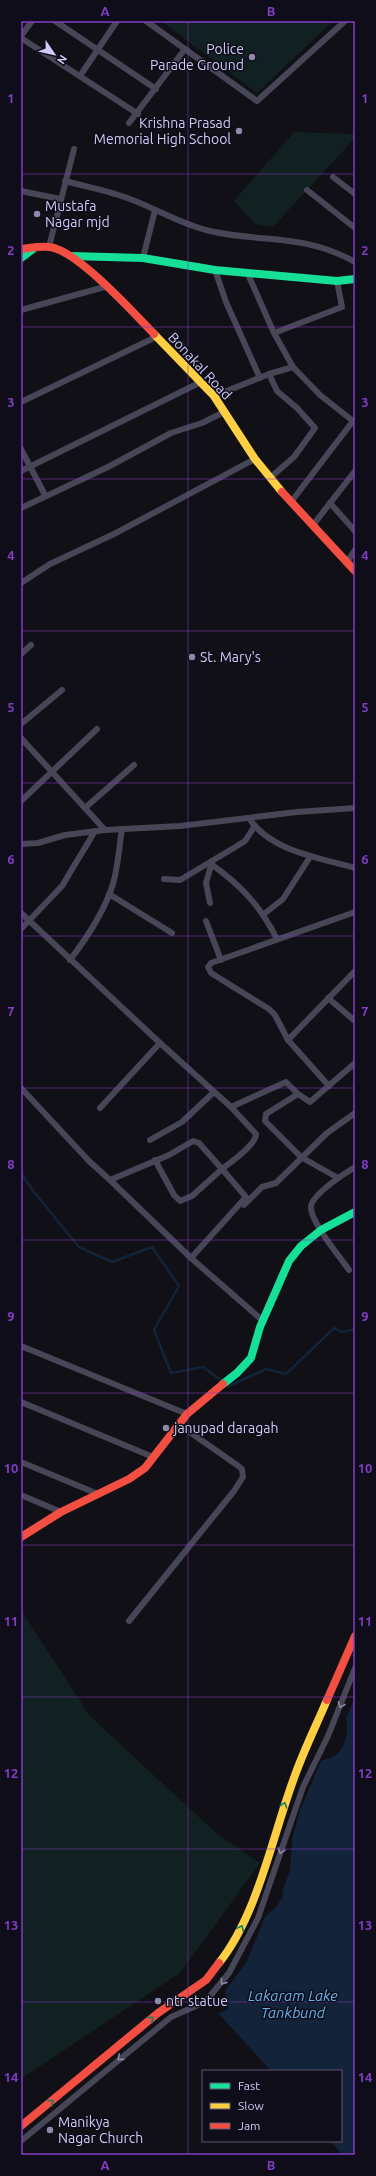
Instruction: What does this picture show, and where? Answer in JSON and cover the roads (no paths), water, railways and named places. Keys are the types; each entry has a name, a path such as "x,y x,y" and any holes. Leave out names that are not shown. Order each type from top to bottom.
{"street":[{"path":"32,21 21,35 138,114"},
{"path":"56,21 156,89"},
{"path":"146,21 257,101 345,21"},
{"path":"80,76 115,22"},
{"path":"129,123 138,114 185,49"},
{"path":"50,247 60,199 74,149"},
{"path":"332,177 355,194"},
{"path":"65,181 130,198 155,210 209,231 293,240 322,247 355,262"},
{"path":"307,190 355,228"},
{"path":"21,191 60,199"},
{"path":"143,258 155,210"},
{"name":"Bonakal Road","path":"21,249 50,247 62,251 71,256 108,286 199,383 214,396 255,459 312,525 355,571"},
{"name":"Bonakal Road","path":"21,258 34,249"},
{"path":"71,256 143,258 215,270 337,281 355,279"},
{"path":"215,270 226,302 260,378"},
{"path":"246,272 274,333 293,367 320,395 354,420 292,502"},
{"path":"274,333 342,307 337,281"},
{"path":"21,310 108,286"},
{"path":"21,402 156,337"},
{"path":"214,396 269,374 293,367"},
{"path":"269,374 277,391 297,408 315,428 294,457 271,477"},
{"path":"21,471 199,383"},
{"path":"21,508 108,467 171,433 202,423 224,412"},
{"path":"21,449 45,496"},
{"path":"21,583 50,564 114,534 255,459"},
{"path":"312,525 355,471"},
{"path":"330,503 355,531"},
{"path":"346,563 355,550"},
{"path":"21,654 31,645"},
{"path":"21,724 62,690"},
{"path":"21,800 97,729"},
{"path":"21,738 86,807 105,830"},
{"path":"86,807 134,764"},
{"path":"21,844 38,843 65,835 95,831 180,826 297,812 355,808"},
{"path":"249,818 254,827 274,841 310,857 355,868"},
{"path":"164,879 180,880 212,862 245,841 254,827"},
{"path":"70,960 85,940 113,884 122,829"},
{"path":"21,929 62,886 95,831"},
{"path":"264,914 282,900 310,857"},
{"path":"210,903 206,883 212,862"},
{"path":"212,862 245,891 264,914 277,939"},
{"path":"109,894 172,933"},
{"path":"21,912 70,960 231,1107 254,1130 256,1138 192,1196 180,1201 174,1195 156,1160"},
{"path":"329,1086 288,1040 275,1015 269,1009 209,972 209,965 277,939 355,912"},
{"path":"206,920 221,960"},
{"path":"288,1040 355,971"},
{"path":"328,998 355,1020"},
{"path":"100,1108 160,1043"},
{"path":"231,1107 286,1082 298,1094 310,1102 355,1063"},
{"path":"21,1088 89,1161 191,1258 262,1320"},
{"path":"150,1140 182,1122 214,1092"},
{"path":"298,1094 266,1114 265,1121 301,1157 338,1178"},
{"path":"223,1225 262,1187 276,1183 327,1133 355,1113"},
{"path":"110,1180 169,1155 189,1142 196,1141 246,1197 191,1258"},
{"path":"349,1270 313,1217 311,1206 314,1201 338,1178 355,1167"},
{"path":"21,1537 61,1512 129,1479 145,1468 187,1414 237,1373 250,1358 262,1320 289,1261 300,1246 321,1230 355,1212"},
{"path":"21,1346 187,1414"},
{"path":"21,1402 153,1457"},
{"path":"129,1621 234,1491 243,1477 242,1469 178,1424"},
{"path":"21,1462 98,1494"},
{"path":"21,1495 61,1512"},
{"path":"21,2126 166,2008 206,1980 224,1957 240,1931 256,1890 294,1776 355,1636"},
{"path":"21,2141 171,2017 205,2002 229,1973 258,1918 270,1887 303,1787 328,1736 355,1668"},
{"path":"166,2008 171,2017"}],"water":[{"name":"Lakaram Lake Tankbund","path":"355,1697 355,2155 343,2155 331,2142 342,2142 342,2070 270,2070 219,2014 228,2009 225,1991 247,1961 265,1917 277,1906 284,1894 282,1892 290,1870 292,1840 300,1810 321,1761 334,1756 342,1748 347,1734 346,1719"}],"waterway":[{"path":"21,1173 34,1192 79,1247 112,1262 152,1247 179,1286 154,1330 171,1373 203,1367 229,1386 266,1369 286,1374 334,1328 342,1332 355,1329"}],"place":[{"name":"Police Parade Ground","path":"252,57"},
{"name":"Krishna Prasad Memorial High School","path":"239,131"},
{"name":"Mustafa Nagar mjd","path":"37,214"},
{"name":"St. Mary's","path":"192,657"},
{"name":"janupad daragah","path":"166,1428"},
{"name":"ntr statue","path":"158,2001"},
{"name":"Manikya Nagar Church","path":"50,2130"}]}
